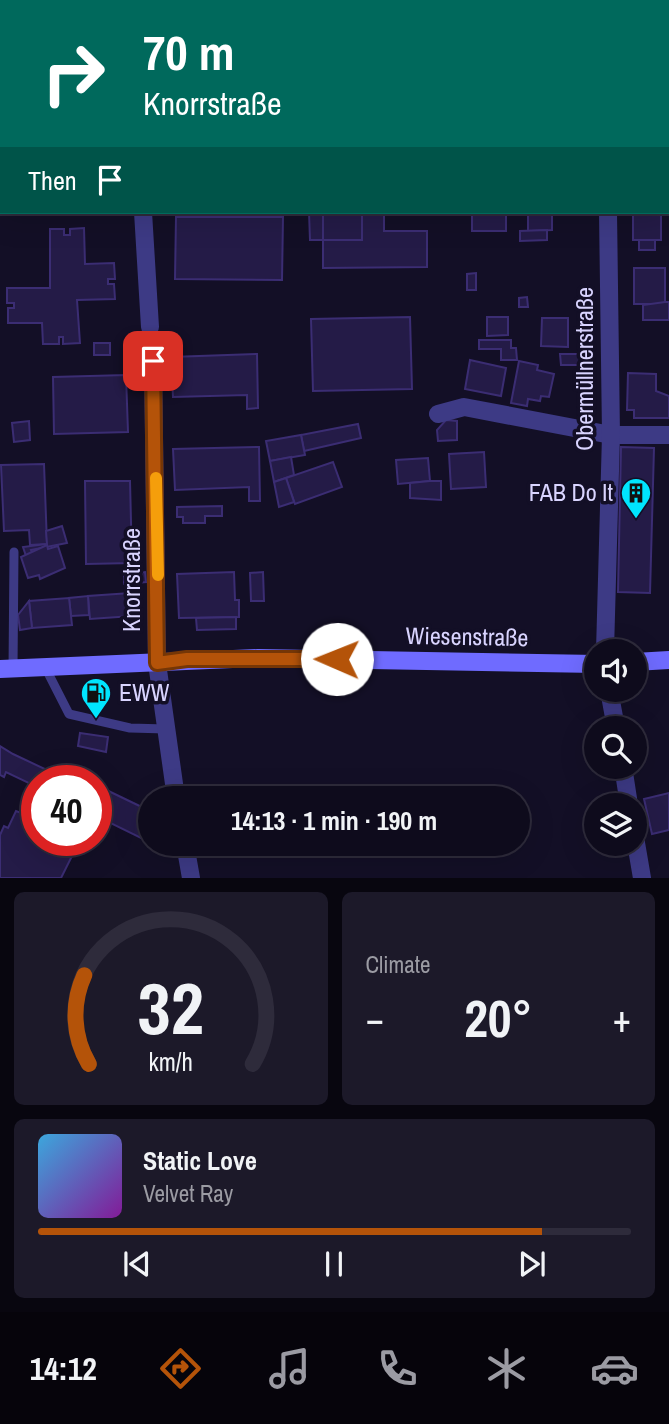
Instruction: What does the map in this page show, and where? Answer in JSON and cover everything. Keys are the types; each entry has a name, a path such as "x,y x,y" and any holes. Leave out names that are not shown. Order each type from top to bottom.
{"street":[{"path":"143,214 150,327"},
{"name":"Obermüllnerstraße","path":"605,639 611,435 608,214"},
{"name":"Knorrstraße","path":"153,361 157,663 174,786"},
{"path":"438,414 464,407 611,435 669,435"},
{"name":"Wiesenstraße","path":"6,669 258,658 584,663"},
{"path":"647,661 669,660"},
{"path":"187,856 191,878"},
{"path":"638,856 642,878"}],"lane":[{"path":"6,669 13,552"},
{"path":"45,667 69,714 130,728 166,729"}],"building":[{"path":"309,214 323,214 323,240 310,240"},
{"path":"323,214 362,214 362,240 323,240"},
{"path":"362,214 384,214 384,231 427,231 427,267 323,268 323,240 362,240"},
{"path":"472,214 506,214 506,231 472,231"},
{"path":"528,214 552,214 552,230 528,231"},
{"path":"633,214 661,214 661,240 633,240"},
{"path":"176,217 283,217 282,280 175,279"},
{"path":"84,228 85,264 114,263 115,279 108,279 108,284 114,284 115,299 77,300 80,343 63,344 63,337 59,337 59,344 43,344 42,323 8,323 8,308 14,308 14,303 7,303 7,288 50,288 50,229 64,229 64,235 70,235 70,229"},
{"path":"547,230 547,240 520,241 520,231"},
{"path":"639,240 655,240 655,250 639,250"},
{"path":"634,268 665,268 665,304 634,304"},
{"path":"476,273 476,290 467,290 467,274"},
{"path":"527,297 528,307 519,307 519,298"},
{"path":"669,302 669,320 643,320 643,305"},
{"path":"410,317 412,389 313,391 311,319"},
{"path":"487,317 508,317 508,335 487,336"},
{"path":"542,318 568,318 568,347 541,346"},
{"path":"479,340 511,340 511,348 516,348 517,360 501,360 501,349 479,349"},
{"path":"94,343 110,343 110,355 94,355"},
{"path":"257,354 258,408 247,409 247,395 173,397 171,357"},
{"path":"560,354 587,354 587,365 561,365"},
{"path":"470,360 506,368 501,396 465,389"},
{"path":"519,361 538,365 537,370 554,374 549,397 541,396 540,401 528,399 527,406 511,403"},
{"path":"628,373 656,374 656,391 669,396 669,418 634,418 634,410 627,410"},
{"path":"126,375 128,432 54,434 53,377"},
{"path":"446,420 457,421 457,440 438,441 437,430"},
{"path":"29,421 30,440 14,442 12,423"},
{"path":"358,424 361,438 304,451 301,435"},
{"path":"301,435 305,455 270,461 266,441"},
{"path":"259,447 260,501 249,501 249,487 175,490 173,449"},
{"name":"FAB Do It","path":"621,447 654,448 650,593 618,592"},
{"path":"484,452 486,487 451,489 449,454"},
{"path":"291,457 294,475 274,482 270,461"},
{"path":"428,458 430,481 398,484 396,460"},
{"path":"333,462 342,487 295,504 286,478"},
{"path":"44,464 47,544 30,545 29,530 4,531 1,465"},
{"path":"286,478 294,502 279,507 274,482"},
{"path":"85,481 130,481 132,563 86,564"},
{"path":"441,481 441,500 410,498 410,483"},
{"path":"222,506 222,516 205,516 205,523 183,523 183,517 177,517 177,507"},
{"path":"62,526 67,543 31,550 33,554 26,556 23,547 47,544 46,531"},
{"path":"47,545 48,549 58,546 65,568 40,579 39,575 28,578 21,557"},
{"path":"145,572 146,582 124,584 124,574"},
{"path":"234,572 239,617 179,618 177,574"},
{"path":"263,572 264,601 251,601 250,573"},
{"path":"130,593 132,616 90,619 88,596"},
{"path":"88,596 89,615 71,616 69,598"},
{"path":"69,598 72,625 32,628 29,601"},
{"path":"29,601 32,628 20,630 18,615"},
{"path":"236,617 236,629 197,630 196,618"},
{"path":"80,733 108,737 106,752 78,746"},
{"path":"0,746 36,765 21,765 21,779 6,772 4,777 0,775"},
{"path":"112,793 138,805 138,837 112,824"},
{"path":"669,793 669,830 652,834 647,798"},
{"path":"16,811 21,813 21,856 72,856 61,878 0,878 0,835 4,826 8,828"}],"slow traffic":[{"path":"156,478 158,575"}],"place":[{"name":"FAB Do It","path":"636,520"},
{"name":"EWW","path":"96,720"}],"route":[{"path":"153,361 158,564 157,663 187,659 337,659"}]}
